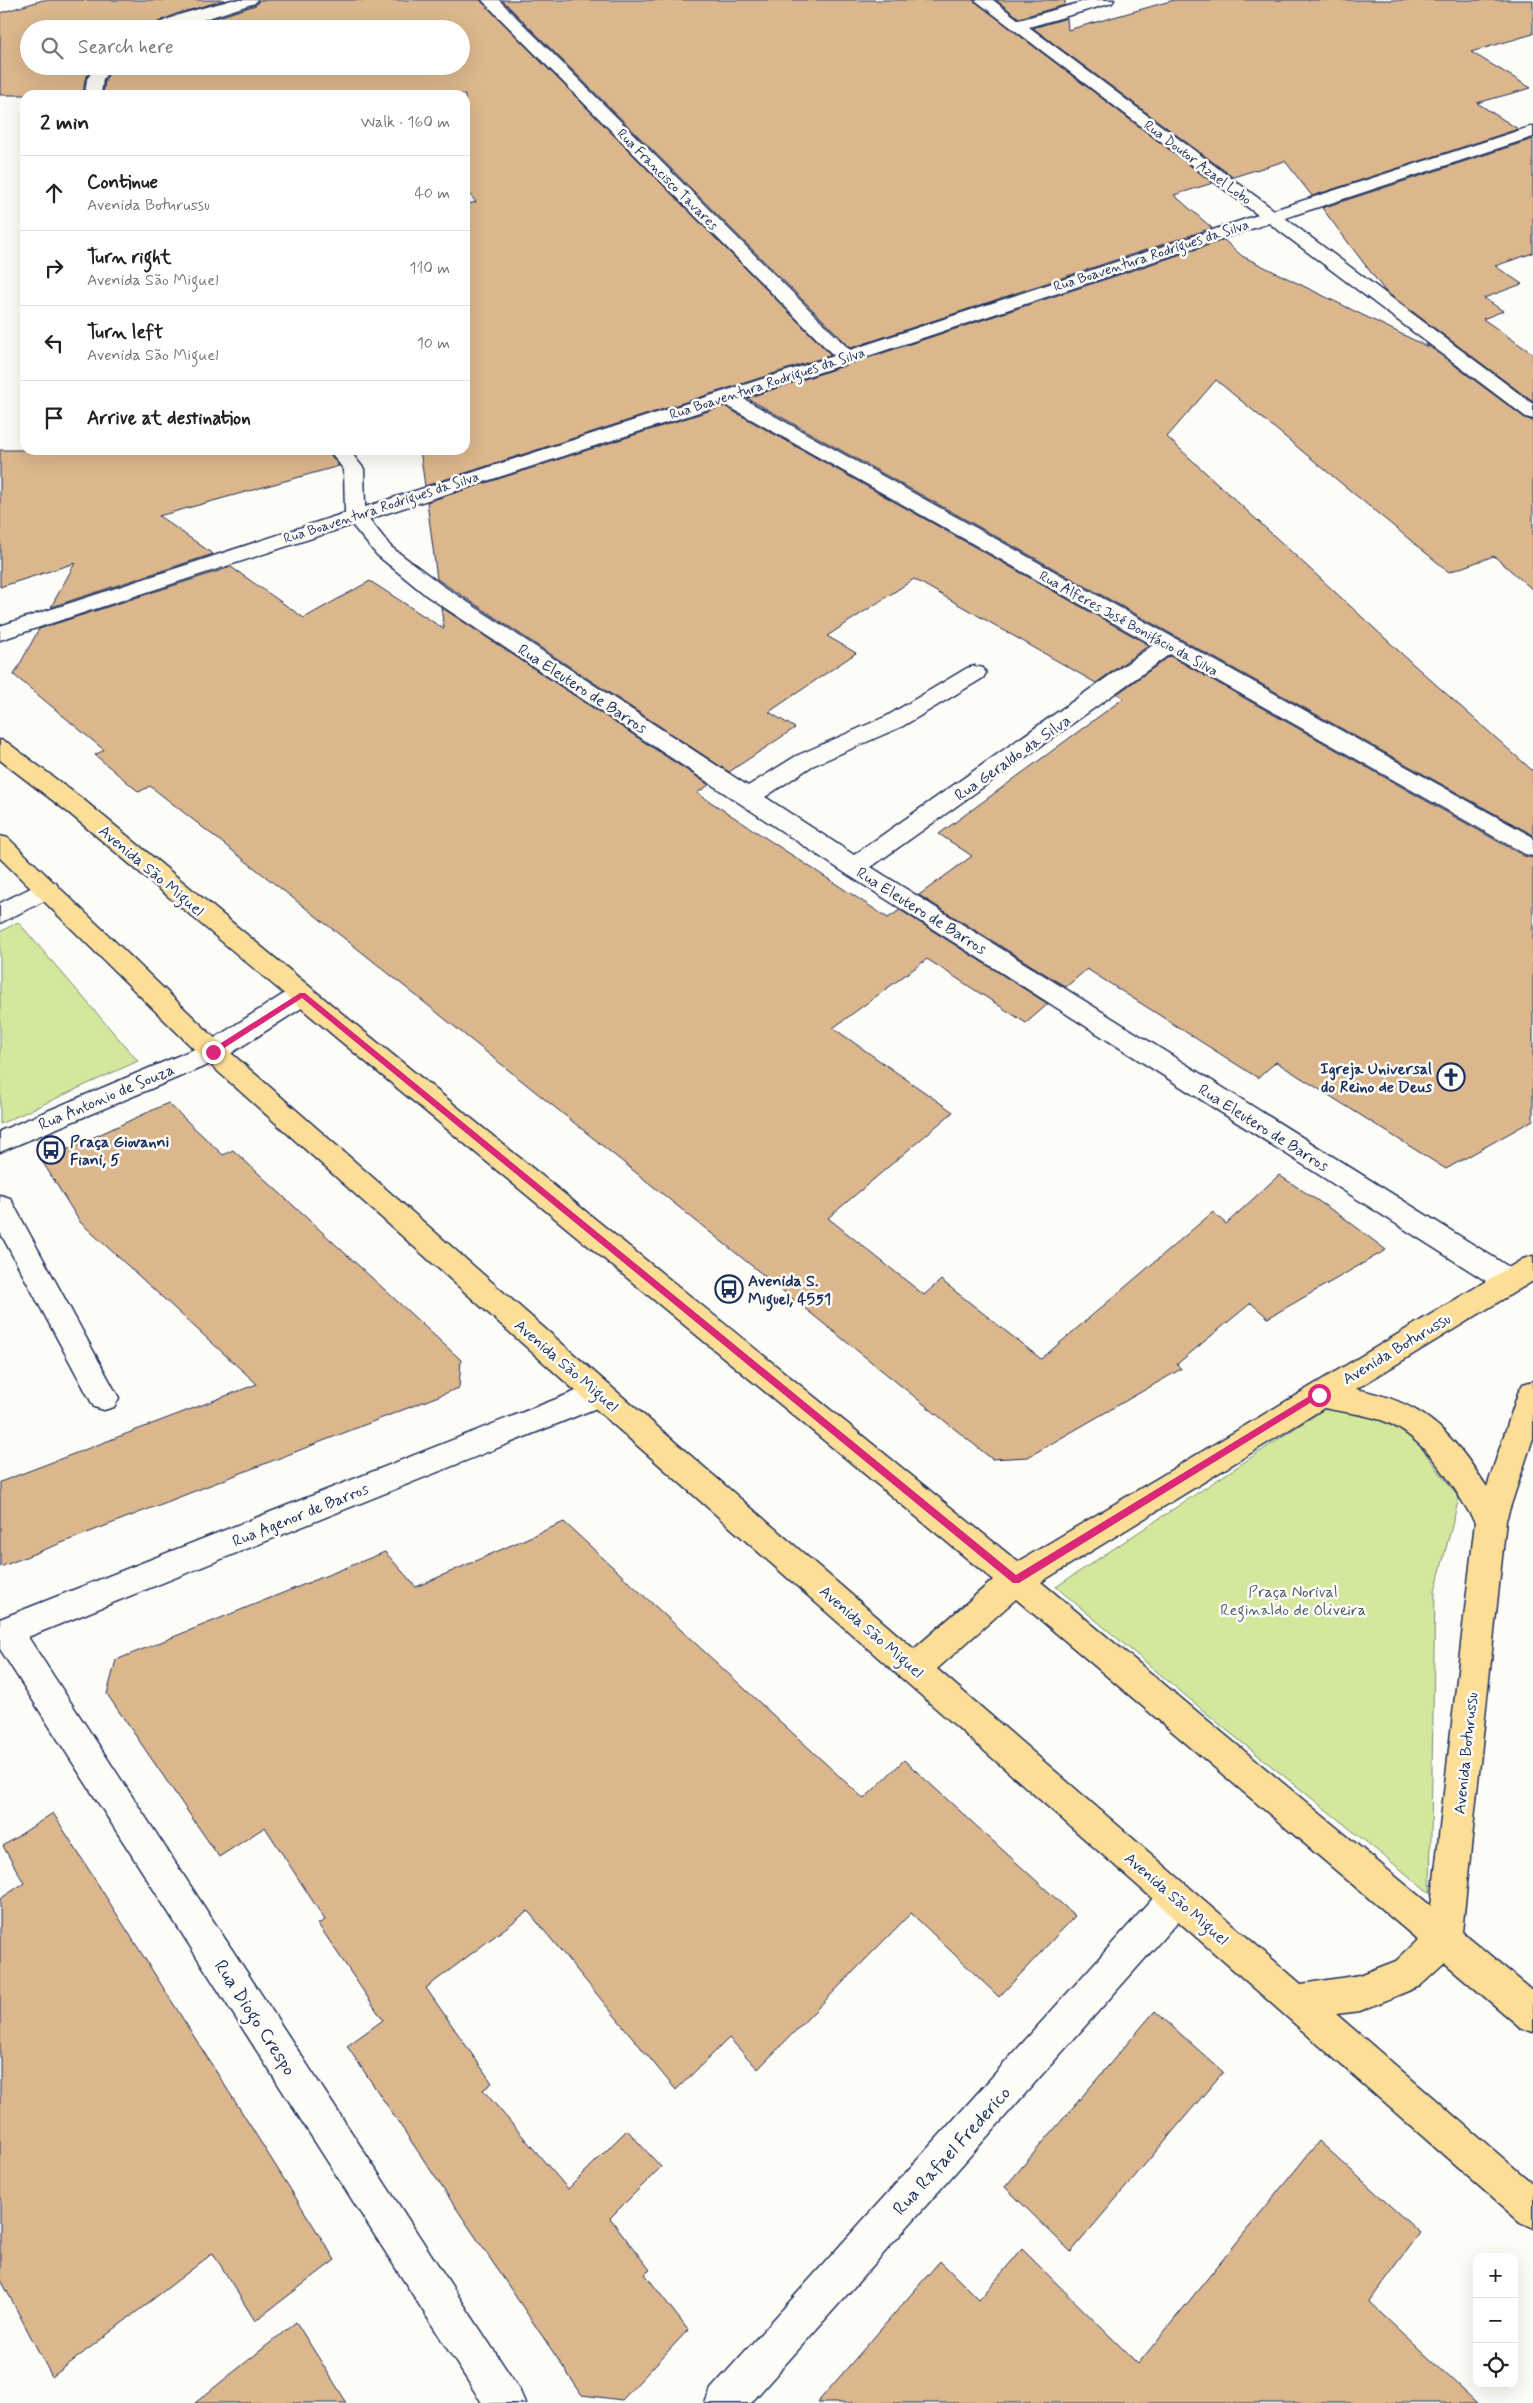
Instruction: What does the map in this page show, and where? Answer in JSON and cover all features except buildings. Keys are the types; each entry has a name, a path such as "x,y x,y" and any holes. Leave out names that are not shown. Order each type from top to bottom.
{"main road":[{"name":"Avenida São Miguel","path":"0,748 76,807 302,995 1016,1580 1533,2014"},
{"name":"Avenida São Miguel","path":"0,844 213,1052 600,1394 1533,2209"},
{"name":"Avenida Boturussu","path":"915,1668 1016,1580 1507,1280 1533,1267"},
{"name":"Avenida Boturussu","path":"1444,1940 1491,1520 1533,1393"},
{"path":"1319,1395 1388,1409 1419,1427 1449,1455 1491,1520"},
{"path":"1297,2002 1360,1993 1408,1974 1444,1940"}],"street":[{"path":"180,20 249,0"},
{"name":"Rua Francisco Tavares","path":"490,0 846,357"},
{"name":"Rua Doutor Azael Lobo","path":"983,0 1533,412"},
{"path":"1017,25 1106,0"},
{"path":"94,90 95,79 98,75"},
{"name":"Rua Boaventura Rodrigues da Silva","path":"0,633 1533,131"},
{"name":"Rua Alferes José Bonifácio da Silva","path":"726,396 1533,848"},
{"path":"343,455 354,469 356,515"},
{"name":"Rua Eleutero de Barros","path":"356,515 384,551 435,591 854,867 1507,1280"},
{"name":"Rua Geraldo da Silva","path":"854,867 1168,645"},
{"path":"748,797 804,761 895,720 975,673"},
{"path":"0,914 47,889"},
{"path":"213,1052 302,995"},
{"name":"Rua Antonio de Souza","path":"0,1142 213,1052"},
{"path":"0,1206 104,1398"},
{"name":"Rua Agenor de Barros","path":"3,1633 600,1394"},
{"name":"Rua Diogo Crespo","path":"3,1633 505,2403"},
{"name":"Rua Rafael Frederico","path":"725,2403 1176,1898"}],"green space":[{"path":"18,922 138,1061 0,1124 0,932"},
{"name":"Praça Norival Reginaldo de Oliveira","path":"1330,1405 1402,1422 1459,1498 1435,1591 1430,1893 1229,1732 1056,1587"}],"place":[{"name":"Igreja Universal do Reino de Deus","path":"1451,1077"},
{"name":"Praça Giovanni Fiani, 5","path":"51,1150"},
{"name":"Avenida S. Miguel, 4551","path":"729,1289"}],"route":[{"path":"213,1052 302,995 1016,1580 1319,1395"}]}
